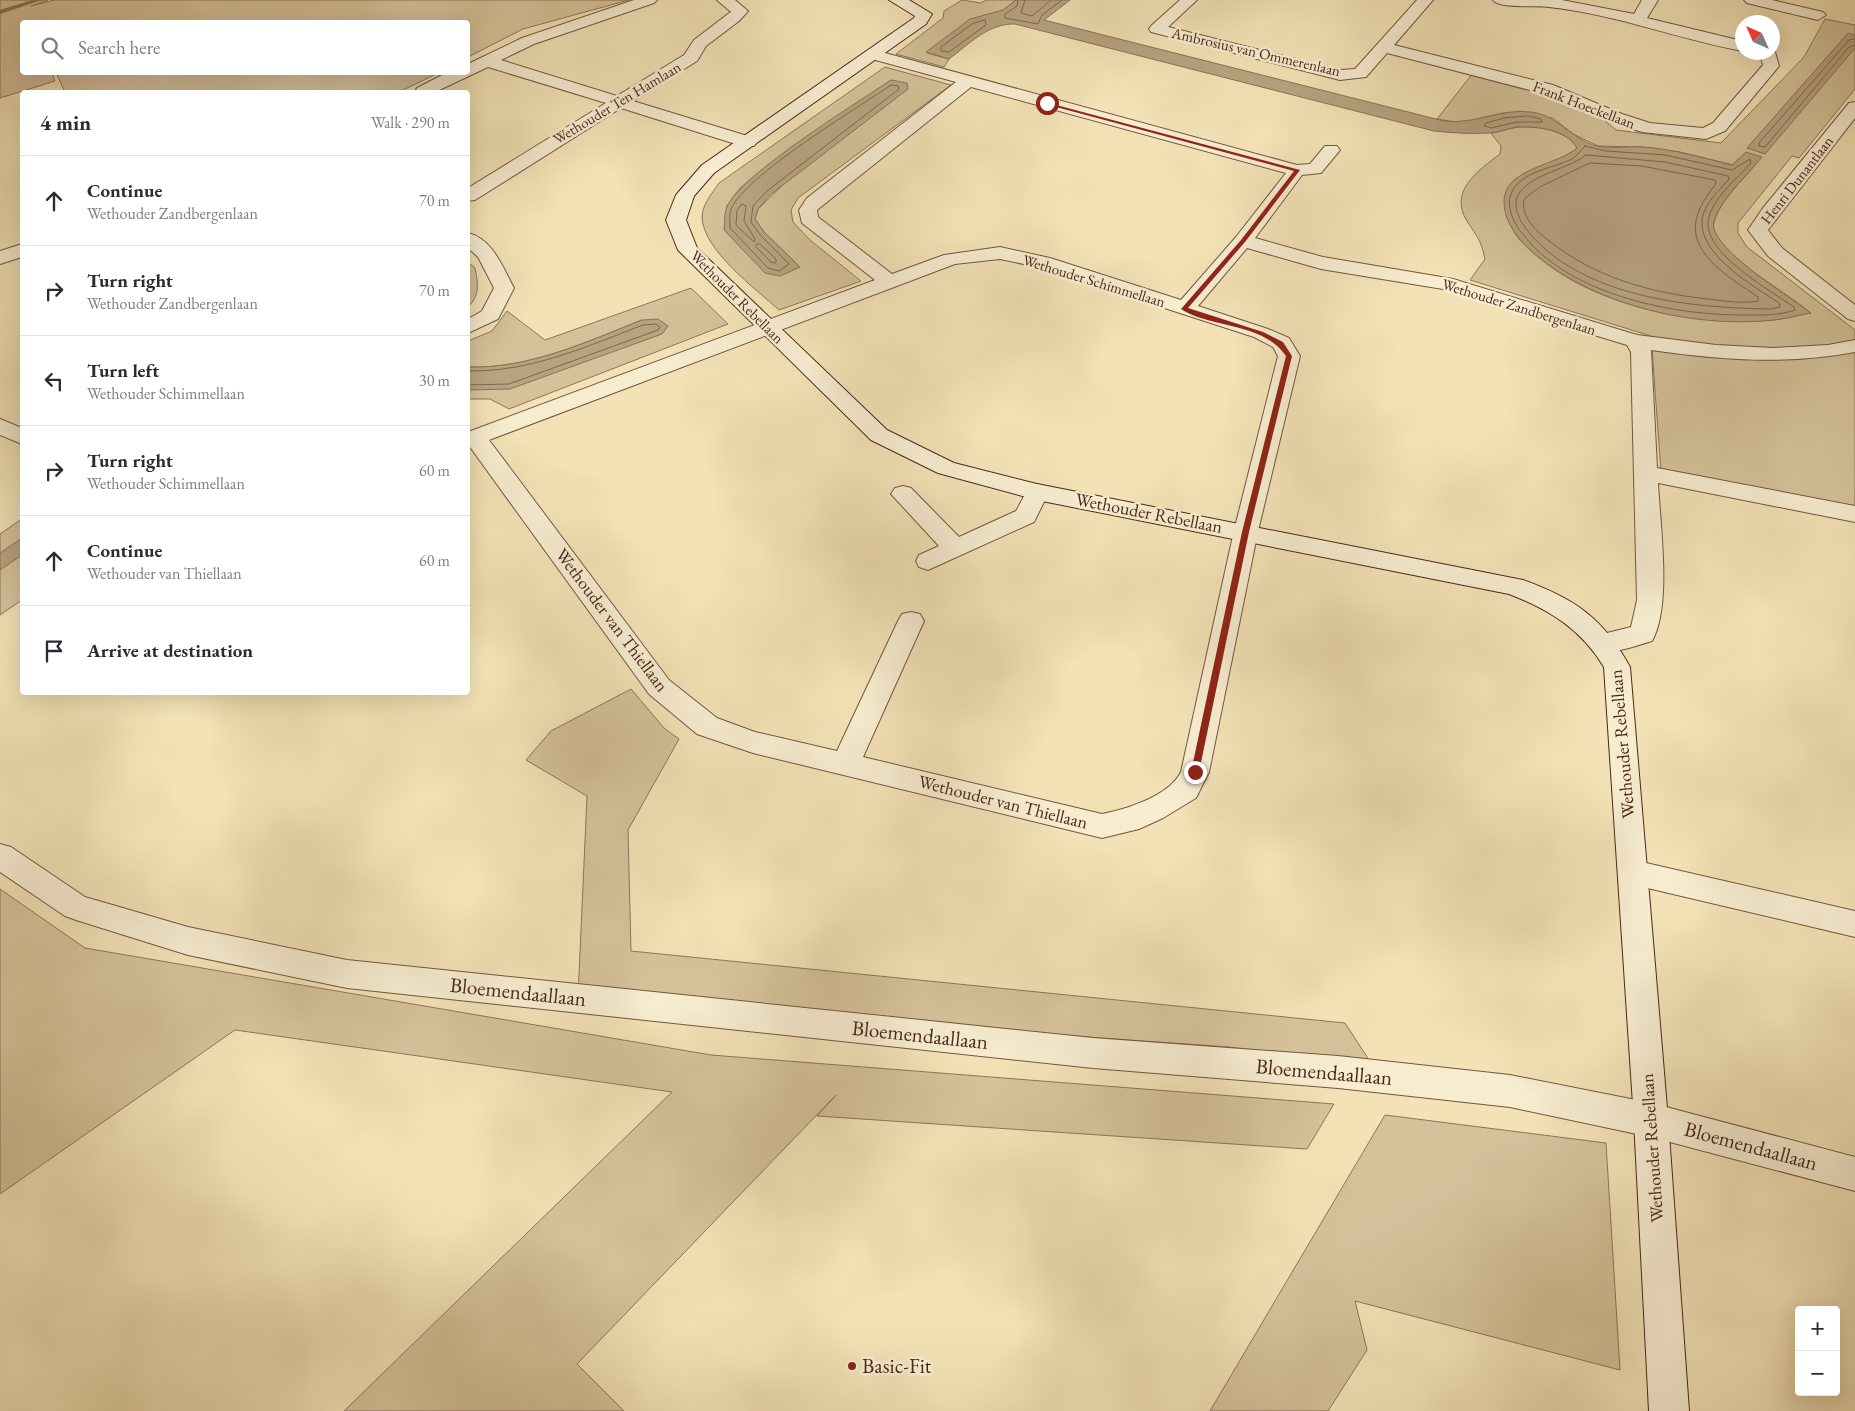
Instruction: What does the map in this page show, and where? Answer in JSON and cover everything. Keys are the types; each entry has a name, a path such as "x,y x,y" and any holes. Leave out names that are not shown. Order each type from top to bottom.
{"street":[{"path":"470,69 528,41 648,0"},
{"name":"Wethouder Ten Hamlaan","path":"470,195 691,58 696,44 732,21 740,11 726,0"},
{"name":"Wethouder Rebellaan","path":"897,0 924,14 920,21 874,55 708,169 686,194 676,220 688,250 766,328 880,435 946,468 1038,492 1514,586 1554,602 1587,624 1604,643 1617,667 1650,1120 1668,1411"},
{"name":"Ambrosius van Ommerenlaan","path":"1189,0 1157,29 1340,74 1360,73 1425,0"},
{"path":"1501,0 1549,2 1638,20 1735,44"},
{"path":"1638,20 1650,0"},
{"path":"1752,0 1818,15"},
{"name":"Frank Hoeckellaan","path":"1383,46 1547,89 1616,118 1648,128 1706,134 1718,127 1771,66 1769,60"},
{"path":"874,55 1297,170 1315,169 1331,150"},
{"path":"486,61 748,142"},
{"path":"427,90 456,75"},
{"path":"889,281 809,219 808,210 968,81"},
{"name":"Henri Dunantlaan","path":"1855,107 1770,212 1758,230 1775,252 1855,315"},
{"path":"1184,309 1243,241 1297,170"},
{"path":"470,241 486,254 504,288 492,315 470,326"},
{"name":"Wethouder Zandbergenlaan","path":"1243,241 1321,263 1446,283 1634,341 1707,350 1769,354 1804,353 1855,346"},
{"path":"0,258 20,251"},
{"name":"Wethouder Schimmellaan","path":"766,328 951,259 1000,253 1043,262 1261,333 1281,343 1289,356 1246,532"},
{"path":"471,438 766,328"},
{"path":"1604,643 1643,634 1650,600 1642,352 1634,341"},
{"path":"0,426 20,436"},
{"name":"Wethouder van Thiellaan","path":"471,438 659,687 707,726 753,742 1102,826 1129,821 1153,810 1186,790 1195,772 1246,532"},
{"path":"1646,473 1855,514"},
{"path":"928,561 1025,516 1038,492"},
{"path":"903,494 956,548"},
{"path":"846,764 911,621"},
{"name":"Bloemendaallaan","path":"0,856 76,907 188,941 347,974 1093,1053 1338,1072 1510,1091 1650,1120 1855,1174"},
{"path":"1633,873 1855,924"}],"shaded area":[{"path":"0,0 48,0 31,6 54,0 629,0 523,29 470,56 470,20 20,20 20,75 53,75 55,81 20,90 20,92 0,98"},
{"path":"962,0 981,3 986,0 1016,0 1003,10 970,20 927,53 949,59 944,67 896,54 943,18 944,11"},
{"path":"1825,19 1855,25 1855,89 1799,158 1792,156 1738,223 1738,233 1747,247 1855,330 1855,506 1661,471 1651,336 1470,280 1485,259 1480,242 1462,210 1461,200 1464,191 1475,174 1500,154 1501,146 1491,133 1519,127 1535,127 1559,133 1577,148 1564,157 1514,180 1506,216 1519,239 1543,261 1572,280 1603,295 1671,315 1740,321 1778,319 1810,313 1736,258 1723,245 1715,233 1714,222 1722,204 1761,157 1733,165 1680,152 1643,147 1598,146 1573,134 1553,118 1503,113 1461,123 1437,119 1473,73 1554,96 1601,118 1616,130 1721,143 1804,57"},
{"path":"885,67 951,85 798,198 791,210 793,222 810,240 861,281 779,310 732,268 711,242 705,230 702,212 719,183","holes":["891,80 758,209 755,219 764,232 800,267 726,207 740,188 770,163"]},
{"path":"57,75 434,75 403,90 64,90"},
{"path":"470,264 475,268 477,284 475,298 470,305"},
{"path":"691,288 728,324 509,409 490,399 470,399 470,390 478,389 642,320 578,345 535,359 513,364 470,367 470,340 492,331 507,311 545,340"},
{"path":"20,520 20,601 0,615 0,534"},
{"path":"631,689 664,728 679,739 628,830 631,951 1345,1023 1371,1063 1229,1047 632,1005 578,997 587,796 526,760 551,731"},
{"path":"0,889 85,948 711,1055 1334,1104 1307,1149 817,1116 836,1095 577,1364 624,1411 344,1411 672,1092 235,1030 0,1194"},
{"path":"1385,1115 1606,1143 1620,1370 1355,1301 1367,1350 1328,1411 1210,1411"}],"water":[{"path":"1016,0 1070,0 1044,20 1444,121 1466,121 1509,112 1531,112 1541,114 1557,122 1580,139 1597,146 1654,148 1732,165 1746,152 1762,157 1722,205 1714,222 1715,232 1723,244 1752,271 1811,313 1779,319 1742,322 1676,316 1611,298 1553,268 1528,248 1518,237 1510,224 1504,202 1509,185 1517,178 1526,172 1569,154 1577,148 1567,137 1551,130 1526,127 1488,133 1434,131 1015,24 997,27 988,31 949,59 926,52 970,19 1003,10"},
{"path":"1848,33 1855,35 1855,48 1765,154 1747,148"},
{"path":"891,80 907,83 908,89 770,195 758,209 755,219 764,232 800,267 780,276 765,273 724,230 727,207 737,193 754,176 776,158"},
{"path":"658,319 668,326 662,334 510,389 470,390 470,367 513,364 535,359 578,345 642,320"},
{"path":"20,539 20,556 0,570 0,553"}],"waterway":[{"path":"0,12 39,0"}],"place":[{"name":"Basic-Fit","path":"852,1366"}],"route":[{"path":"1047,103 1297,170 1243,241 1184,309 1261,333 1281,343 1289,356 1246,532 1195,772"}]}
